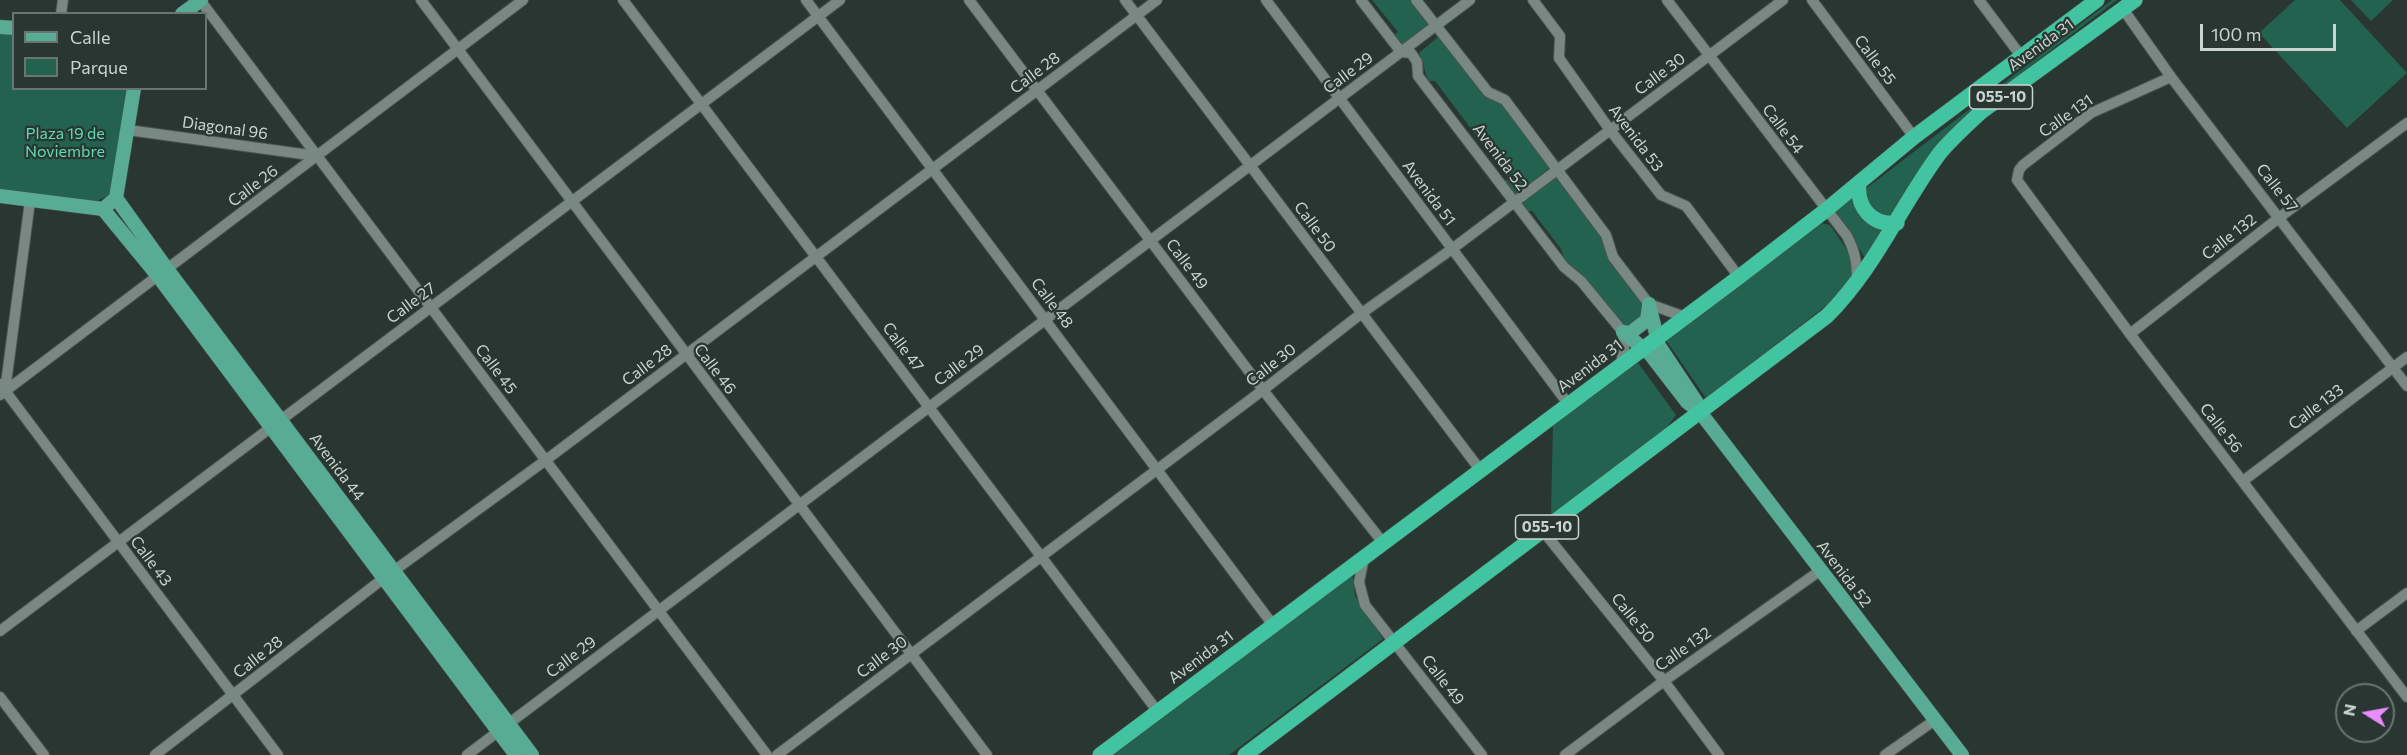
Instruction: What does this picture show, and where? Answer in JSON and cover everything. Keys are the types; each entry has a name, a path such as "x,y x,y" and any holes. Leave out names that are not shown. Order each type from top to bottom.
{"highway":[{"name":"Avenida 31","path":"1100,755 1685,318 1826,210 1914,137 2097,0"},
{"name":"Avenida 31","path":"1245,755 1827,316 1857,283 1941,152 1981,112 2129,4"},
{"path":"1859,183 1859,200 1868,215 1882,222 1897,223"}],"main road":[{"path":"185,12 203,1"},
{"path":"0,196 103,209 116,198 134,90"},
{"name":"Avenida 44","path":"116,198 162,273 503,727 532,755"},
{"name":"Avenida 44","path":"103,209 162,273"},
{"path":"1623,332 1630,333 1647,320 1649,304"},
{"name":"Avenida 52","path":"1649,304 1659,346 1695,397 1700,412"},
{"name":"Avenida 52","path":"1623,332 1650,354 1688,402 1700,412 1962,755"},
{"name":"Avenida 44","path":"503,727 516,755"}],"street":[{"name":"Calle 46","path":"421,0 987,755"},
{"name":"Calle 26","path":"2,390 162,273 523,0"},
{"name":"Calle 47","path":"623,0 1158,712"},
{"name":"Calle 48","path":"806,0 1274,625"},
{"name":"Calle 27","path":"0,631 840,0"},
{"name":"Calle 49","path":"969,0 1263,390 1384,544"},
{"name":"Calle 50","path":"1125,0 1481,471"},
{"name":"Calle 28","path":"155,755 389,574 546,460 1157,0"},
{"name":"Avenida 51","path":"1266,0 1569,405"},
{"name":"Avenida 52","path":"1361,0 1401,52 1411,53 1417,62 1418,76 1513,203 1564,267 1581,280 1623,332"},
{"name":"Avenida 52","path":"1416,0 1488,92 1504,100 1606,235 1613,257 1649,304"},
{"name":"Calle 29","path":"467,755 1470,0"},
{"name":"Avenida 53","path":"1533,0 1560,36 1559,58 1610,130 1661,195 1686,206 1739,277"},
{"name":"Calle 54","path":"1667,0 1847,236 1854,249 1857,262 1857,283"},
{"name":"Calle 30","path":"777,755 1783,0"},
{"name":"Calle 55","path":"1812,0 1914,137"},
{"path":"1979,0 2021,56"},
{"name":"Calle 45","path":"203,1 767,755"},
{"name":"Calle 57","path":"2129,4 2171,77 2407,386"},
{"name":"Calle 131","path":"2018,174 2023,165 2091,113 2171,77"},
{"name":"Calle 132","path":"2130,334 2280,217 2407,123"},
{"name":"Diagonal 96","path":"128,130 317,156"},
{"name":"Calle 56","path":"2018,174 2020,187 2407,697"},
{"path":"2,390 30,201"},
{"path":"1649,304 1685,318"},
{"path":"1620,367 1624,350 1623,332"},
{"name":"Calle 133","path":"2243,481 2407,357"},
{"name":"Calle 43","path":"2,390 278,755"},
{"name":"Calle 50","path":"1543,531 1664,681 1719,755"},
{"name":"Calle 49","path":"1364,558 1359,582 1365,605 1482,755"},
{"name":"Calle 132","path":"1565,755 1664,681 1821,570"},
{"path":"2356,631 2407,593"},
{"path":"0,697 44,755"},
{"path":"1885,755 1935,720"}],"green space":[{"path":"1372,0 1411,0 1430,26 1404,47 1393,35 1398,32"},
{"path":"2112,0 2117,0 1966,115 1941,141 1915,176 1891,219 1872,209 1866,201 1864,190"},
{"path":"2295,0 2340,0 2407,73 2347,128 2259,33"},
{"path":"2351,0 2393,0 2371,21"},
{"name":"Plaza 19 de Noviembre","path":"0,33 12,34 12,90 129,90 111,194 95,202 0,189"},
{"path":"1439,36 1486,97 1503,105 1549,168 1515,196 1503,181 1509,179 1435,81 1429,81 1427,78 1419,53"},
{"path":"1556,176 1604,239 1606,254 1647,310 1644,316 1627,328 1566,264 1561,249 1532,211 1526,211 1521,204"},
{"path":"1853,196 1864,217 1884,232 1865,258 1835,210"},
{"path":"1816,222 1830,225 1849,253 1854,274 1835,299 1706,398 1665,339"},
{"path":"1636,360 1676,415 1667,427 1551,514 1553,422"},
{"path":"1352,571 1355,596 1383,639 1229,755 1109,755"}]}
